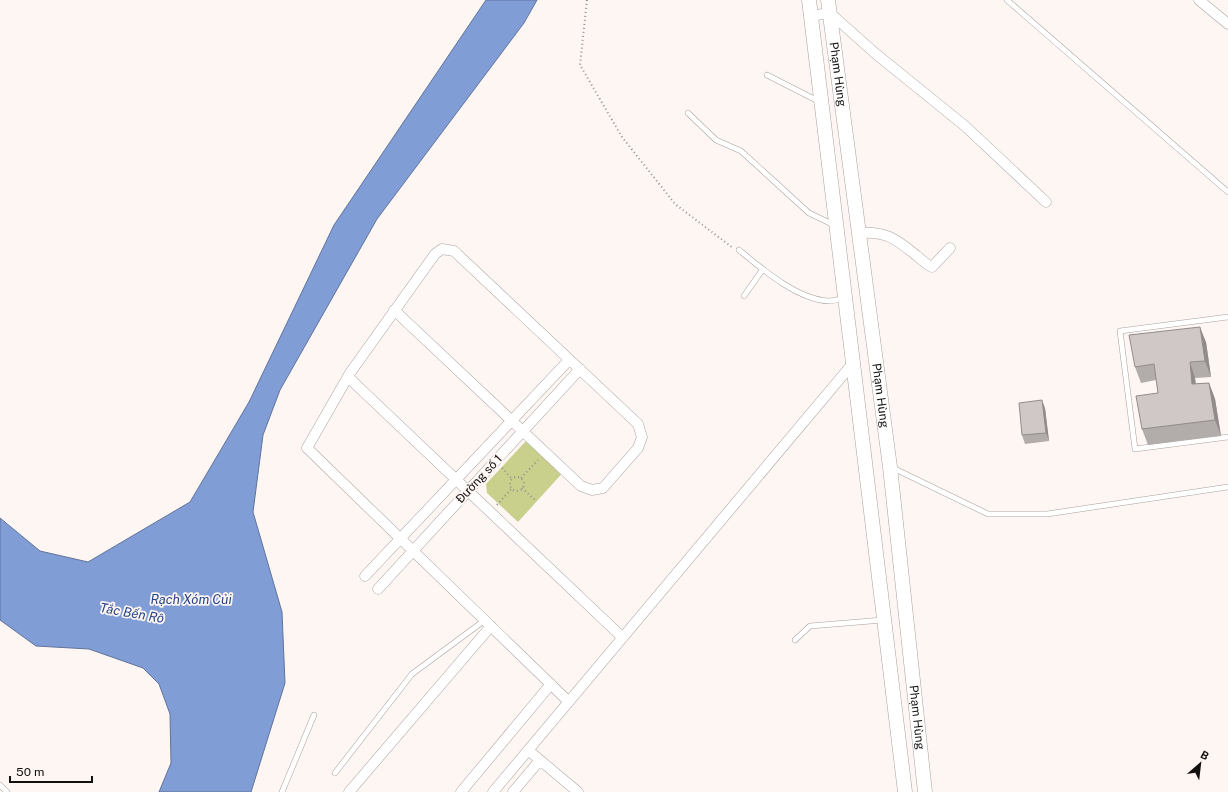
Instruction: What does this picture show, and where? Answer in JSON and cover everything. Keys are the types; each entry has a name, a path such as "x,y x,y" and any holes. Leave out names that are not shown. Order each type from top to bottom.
{"main road":[{"name":"Phạm Hùng","path":"808,0 854,362 905,792"},
{"name":"Phạm Hùng","path":"829,6 890,467 925,792"}],"street":[{"path":"1199,0 1228,24"},
{"path":"810,16 829,6 876,54 965,126 1046,202"},
{"path":"859,234 874,232 890,237 898,241 932,267 950,248"},
{"path":"394,310 511,422 581,486 592,490 603,488 638,448 642,437 638,424 454,251 442,250 435,254 394,310 348,377 307,448 569,702"},
{"path":"365,576 569,360"},
{"path":"493,792 854,362"},
{"name":"Đường số 1","path":"378,589 580,369"},
{"path":"348,377 622,637"},
{"path":"350,792 488,623"},
{"path":"461,792 551,684"},
{"path":"528,750 578,792"},
{"path":"514,792 540,760"}],"lane":[{"path":"1007,0 1228,192"},
{"path":"767,75 821,102"},
{"path":"688,113 716,140 741,151 809,213 836,227"},
{"path":"736,250 763,269 806,295 829,301 845,298"},
{"path":"744,296 763,269"},
{"path":"1228,317 1120,331 1135,449 1228,438"},
{"path":"890,467 988,514 1002,515 1047,514 1228,487"},
{"path":"795,640 810,626 884,620"},
{"path":"336,774 412,674 488,623"},
{"path":"282,792 314,715"},
{"path":"0,785 7,792"}],"path":[{"path":"587,0 580,65 618,130 675,204 736,250"},
{"path":"521,478 544,453"},
{"path":"495,462 512,479"},
{"path":"512,488 510,484 512,479 518,476 521,478"},
{"path":"521,478 524,482 522,488"},
{"path":"512,488 518,490 522,488"},
{"path":"490,512 512,488"},
{"path":"522,488 535,500"}],"green space":[{"path":"526,441 567,468 518,522 487,493 486,484"}],"water":[{"name":"Rạch Xóm Củi","path":"486,0 537,0 524,23 377,219 280,390 263,435 253,512 282,612 285,683 251,792 159,792 171,763 170,714 159,684 143,668 89,649 36,646 0,620 0,518 40,551 88,562 190,502 249,402 334,225"}],"building":[{"path":"1200,327 1205,361 1190,362 1192,384 1209,383 1215,420 1142,429 1136,396 1158,393 1154,364 1135,367 1129,335"},
{"path":"1042,400 1046,433 1022,435 1019,403"}],"water label":[{"name":"Tắc Bến Rô","path":"132,613"}]}
